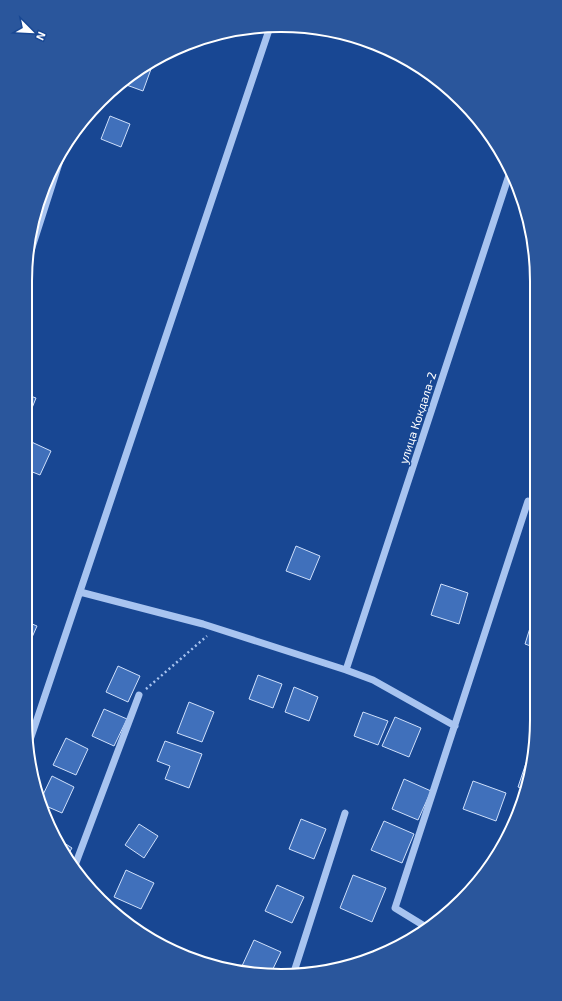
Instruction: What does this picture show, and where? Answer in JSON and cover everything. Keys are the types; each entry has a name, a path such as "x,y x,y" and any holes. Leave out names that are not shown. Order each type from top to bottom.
{"street":[{"path":"33,732 268,33"},
{"name":"улица Кокдала-2","path":"346,670 508,179"},
{"path":"422,925 395,908 528,501"},
{"path":"80,592 216,628 346,670 373,680 455,726"},
{"path":"76,862 139,695"},
{"path":"295,968 345,813"}],"path":[{"path":"139,695 216,628"}],"building":[{"path":"151,69 151,69 143,91 127,85"},
{"path":"110,116 130,124 121,147 101,139"},
{"path":"32,397 36,398 32,408"},
{"path":"32,442 51,451 40,475 32,472"},
{"path":"296,546 320,556 310,580 286,571"},
{"path":"441,584 468,593 459,624 431,615"},
{"path":"32,624 37,626 32,637"},
{"path":"530,628 530,646 525,644"},
{"path":"118,666 140,676 128,702 106,692"},
{"path":"258,675 282,684 273,708 249,699"},
{"path":"294,687 318,697 309,721 285,712"},
{"path":"189,702 214,712 202,742 177,733"},
{"path":"104,709 127,719 114,746 92,736"},
{"path":"363,712 388,721 378,745 354,736"},
{"path":"395,717 421,728 409,757 382,746"},
{"path":"66,738 88,749 76,775 53,765"},
{"path":"165,741 202,754 189,788 165,779 170,766 157,761"},
{"path":"526,762 521,788 518,787"},
{"path":"52,776 74,787 62,813 48,807 43,794"},
{"path":"404,779 431,791 418,820 392,809"},
{"path":"473,781 506,793 496,821 463,809"},
{"path":"301,819 326,829 314,859 289,849"},
{"path":"384,821 414,834 402,863 371,850"},
{"path":"139,824 158,836 144,858 125,845"},
{"path":"65,843 72,848 70,851"},
{"path":"126,870 154,883 141,909 114,897"},
{"path":"353,875 386,888 372,922 340,908"},
{"path":"277,885 304,897 292,923 265,911"},
{"path":"254,940 281,952 273,969 242,966"}]}
